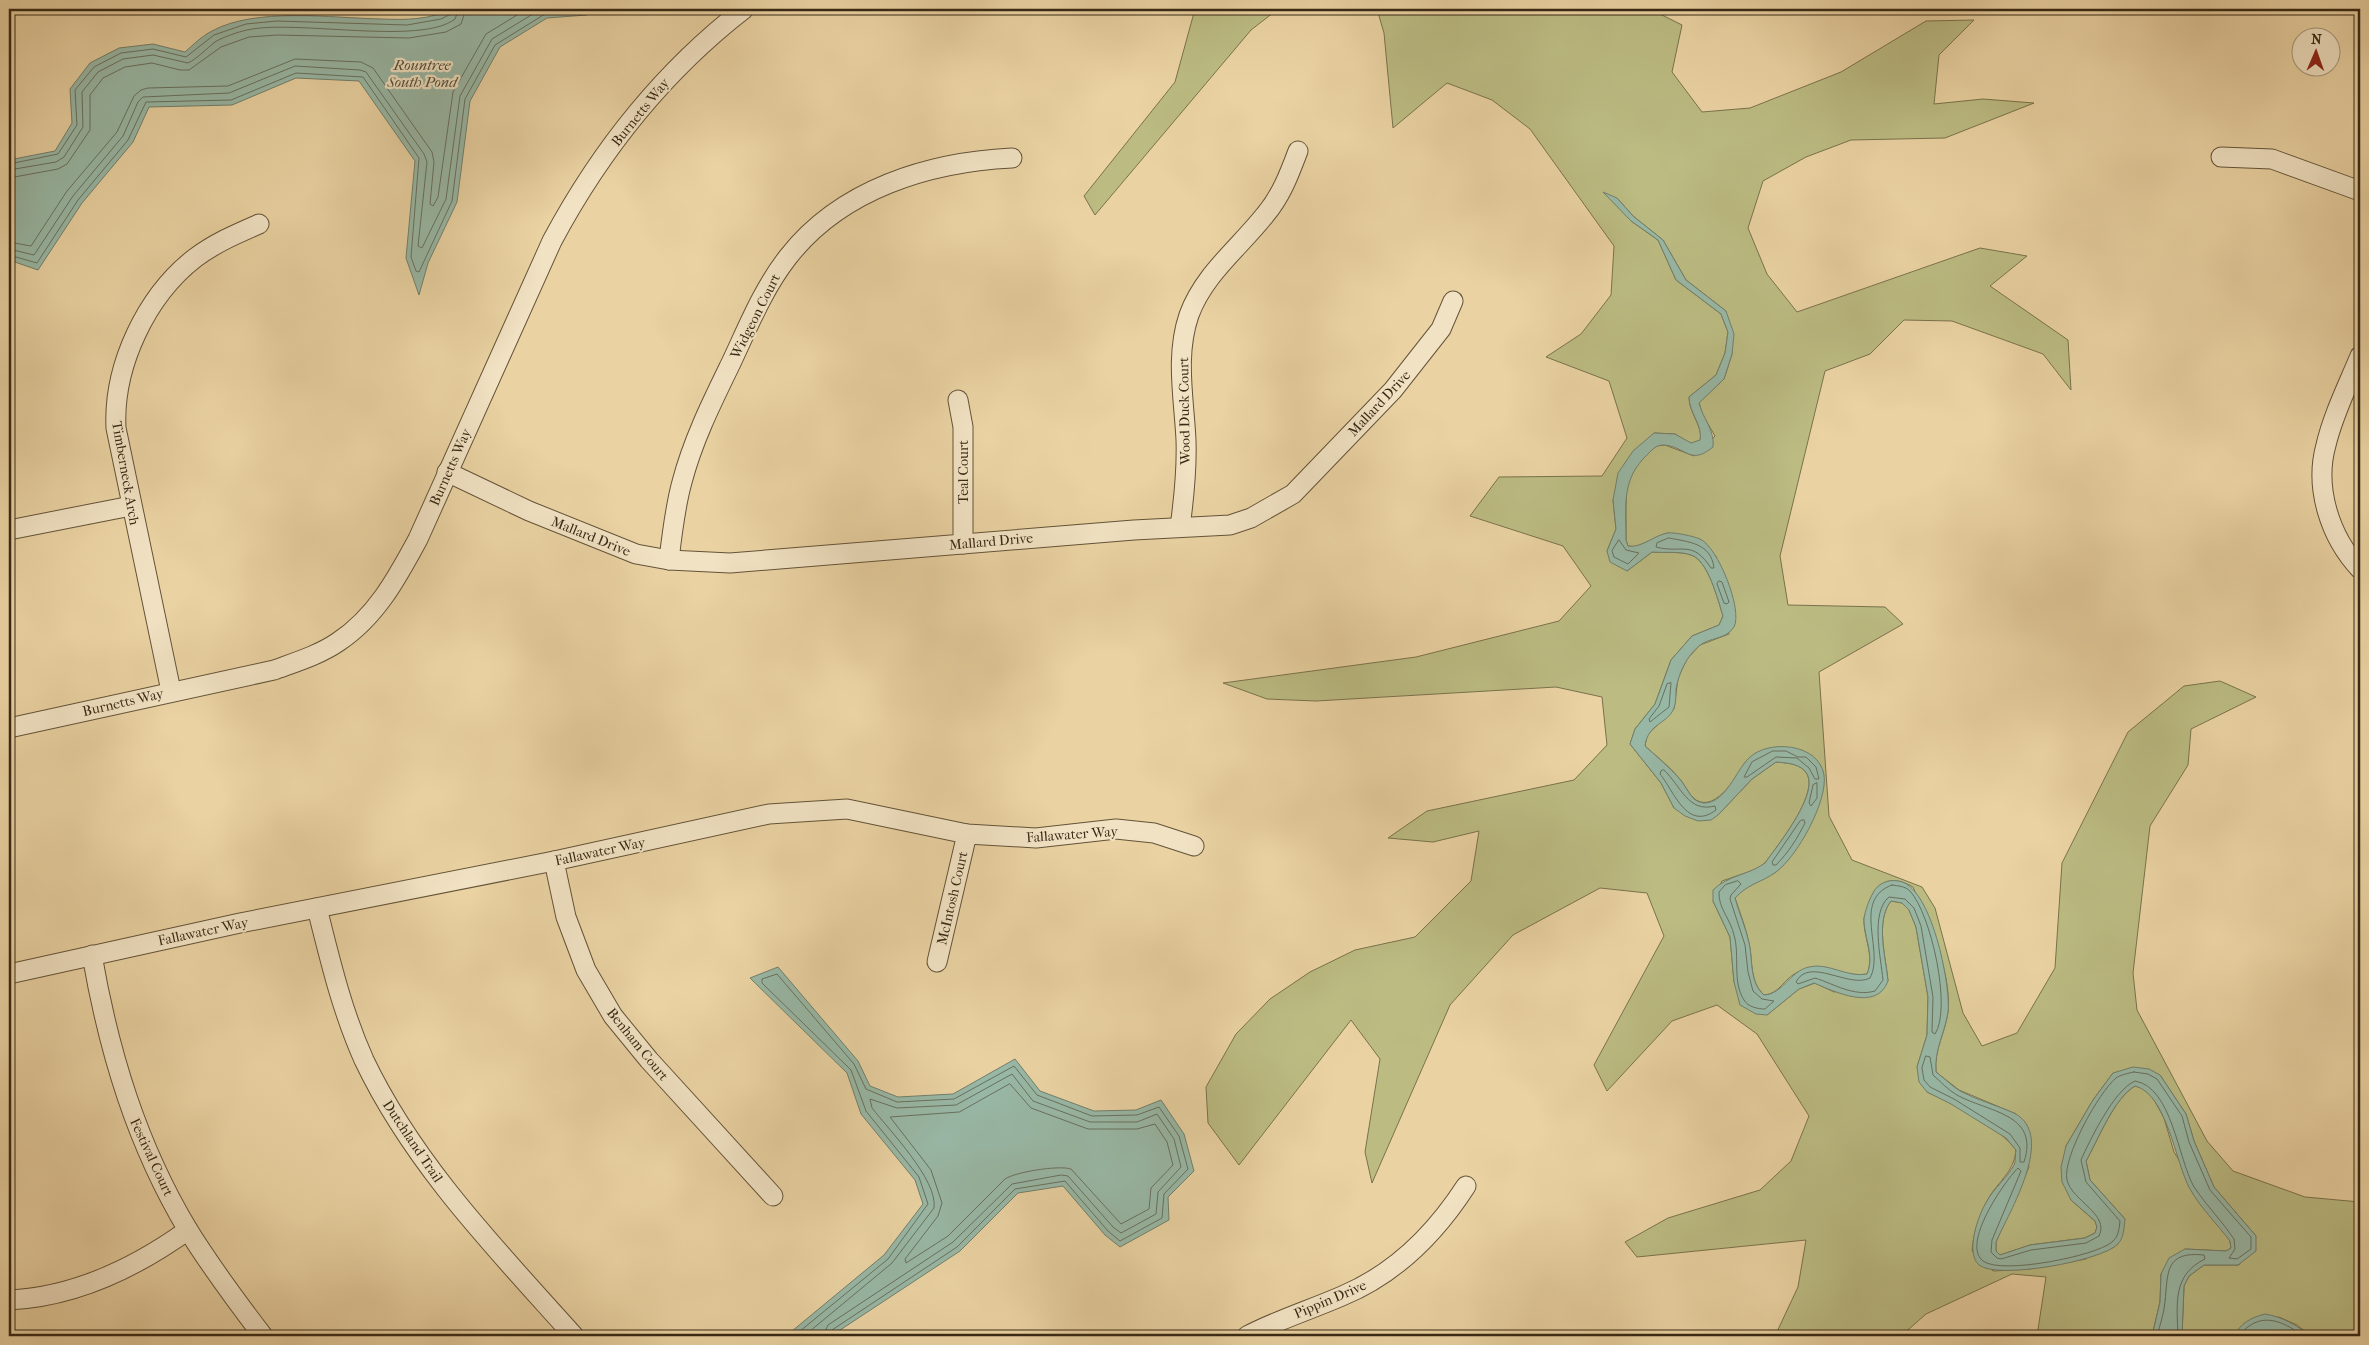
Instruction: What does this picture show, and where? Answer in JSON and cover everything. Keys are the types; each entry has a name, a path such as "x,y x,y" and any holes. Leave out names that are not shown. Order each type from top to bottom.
{"street":[{"name":"Burnetts Way","path":"9,728 171,691 274,670 307,658 338,643 350,633 376,607 394,583 418,539 552,241 574,200 599,162 667,78 707,38 744,9"},
{"name":"Wood Duck Court","path":"1180,527 1185,488 1186,440 1180,386 1181,355 1190,313 1205,285 1224,258 1264,217 1276,201 1286,184 1298,151"},
{"path":"2221,157 2272,159 2360,191"},
{"name":"Widgeon Court","path":"669,560 675,511 694,444 767,288 788,257 809,234 833,214 853,200 886,184 922,172 959,163 1012,158"},
{"name":"Timberneck Arch","path":"171,691 131,506 116,428 115,409 122,373 139,328 156,299 170,282 194,259 222,240 259,224"},
{"name":"Mallard Drive","path":"448,472 529,511 612,545 636,554 669,560 730,563 1180,527 1230,525 1259,514 1293,494 1393,390 1422,356 1441,329 1453,300"},
{"path":"2360,356 2325,447 2323,485 2331,524 2341,543 2360,569"},
{"name":"Teal Court","path":"958,400 963,427 963,544"},
{"path":"9,530 131,506"},
{"name":"Fallawater Way","path":"9,974 317,908 554,862 769,814 847,809 967,834 1036,838 1116,829 1154,833 1194,846"},
{"name":"McIntosh Court","path":"937,962 967,834"},
{"name":"Benham Court","path":"554,862 566,917 586,970 613,1016 649,1060 773,1196"},
{"name":"Dutchland Trail","path":"317,908 337,988 364,1059 386,1102 436,1176 477,1228 574,1336"},
{"name":"Festival Court","path":"92,955 103,1017 117,1068 134,1118 160,1178 188,1230 222,1282 263,1336"},
{"name":"Pippin Drive","path":"1247,1336 1302,1311 1343,1296 1377,1278 1403,1260 1427,1238 1448,1213 1466,1186"},
{"path":"9,1300 29,1299 65,1292 100,1281 158,1251 188,1230"}],"green space":[{"path":"1195,9 1278,9 1251,30 1095,215 1084,196 1175,82"},
{"path":"1377,9 1650,9 1682,25 1672,72 1702,112 1750,108 1841,72 1926,21 1974,20 1939,55 1934,104 1983,99 2034,103 1945,138 1851,140 1806,157 1763,181 1748,228 1767,274 1797,312 1980,248 2027,256 1990,286 2068,340 2071,390 2043,354 1952,321 1904,320 1870,354 1825,371 1780,556 1788,605 1885,607 1903,624 1819,672 1829,816 1852,860 1922,887 1935,908 1963,1013 1982,1046 2017,1033 2055,968 2062,863 2128,732 2184,686 2220,681 2256,697 2191,729 2188,765 2150,826 2133,973 2137,1010 2207,1141 2233,1171 2305,1197 2360,1202 2360,1336 2311,1336 2297,1325 2279,1317 2234,1336 2182,1336 2184,1286 2189,1276 2204,1265 2239,1265 2256,1236 2214,1187 2194,1141 2186,1114 2160,1075 2113,1073 2093,1100 2066,1146 2071,1200 2095,1221 2097,1227 2095,1233 2085,1238 2030,1245 2000,1255 1996,1251 1996,1242 2029,1167 2016,1114 1959,1090 1936,1072 1938,1049 1947,1020 1948,996 1943,964 1938,948 1913,887 1898,881 1886,882 1876,889 1872,895 1864,918 1870,960 1867,974 1849,974 1816,968 1807,969 1793,975 1774,992 1764,995 1759,989 1752,970 1748,937 1735,898 1745,887 1776,872 1789,859 1820,765 1749,758 1727,789 1712,801 1704,803 1696,800 1667,765 1645,746 1647,735 1674,709 1678,678 1687,659 1700,645 1729,634 1716,556 1668,533 1635,547 1628,546 1626,540 1626,487 1636,465 1656,446 1665,445 1694,456 1715,436 1702,414 1699,402 1724,379 1732,354 1726,311 1686,280 1663,240 1633,216 1617,198 1631,221 1658,240 1676,280 1721,314 1728,332 1725,353 1716,375 1689,397 1691,408 1700,429 1701,440 1691,444 1675,434 1654,433 1613,500 1616,529 1607,551 1627,571 1652,552 1687,554 1697,558 1707,572 1723,616 1719,625 1692,636 1671,660 1655,704 1635,729 1630,744 1661,783 1674,808 1718,815 1752,779 1776,762 1798,766 1805,771 1809,780 1808,791 1796,818 1765,863 1757,869 1722,881 1713,901 1730,937 1734,982 1767,1015 1799,989 1815,983 1834,992 1888,981 1882,929 1886,909 1891,901 1902,903 1909,910 1916,927 1928,997 1927,1035 1917,1067 1927,1092 1987,1124 2016,1150 2012,1165 1983,1208 1975,1232 1972,1251 1993,1271 2029,1269 2086,1259 2125,1219 2090,1180 2086,1161 2113,1109 2127,1092 2135,1086 2143,1088 2153,1098 2164,1118 2174,1152 2230,1241 2231,1248 2226,1251 2185,1249 2161,1274 2160,1302 2152,1336 2089,1336 2062,1333 2056,1336 2037,1336 2046,1277 2012,1274 1926,1314 1901,1336 1775,1336 1798,1287 1806,1240 1637,1257 1625,1242 1668,1218 1760,1190 1791,1161 1809,1116 1757,1034 1717,1005 1672,1021 1607,1091 1594,1065 1664,936 1647,893 1600,888 1513,935 1450,1005 1372,1183 1365,1152 1380,1059 1351,1020 1239,1165 1208,1123 1206,1087 1236,1034 1270,999 1310,972 1355,950 1415,937 1471,881 1479,831 1433,842 1388,838 1427,811 1574,780 1607,745 1602,697 1556,687 1316,701 1267,699 1223,683 1416,657 1559,621 1591,586 1563,546 1470,516 1499,477 1602,476 1627,438 1609,381 1546,357 1581,334 1611,295 1614,246 1530,129 1492,100 1447,83 1393,128 1384,33"}],"water":[{"name":"Rountree South Pond","path":"451,9 592,9 587,15 547,18 500,47 470,101 457,202 428,263 419,295 406,258 415,161 359,81 296,78 232,105 149,107 133,142 82,203 38,270 9,260 9,160 55,151 72,123 70,89 90,63 119,48 153,44 185,52 212,31 250,19 272,16 317,16 408,19 435,15"},
{"path":"1603,192 1617,198 1633,216 1663,240 1686,280 1726,311 1734,334 1732,354 1724,379 1699,403 1711,430 1713,447 1699,455 1693,455 1672,446 1661,445 1651,450 1639,463 1629,483 1626,504 1626,540 1628,546 1643,544 1667,533 1684,534 1700,539 1707,544 1721,566 1732,594 1736,619 1731,631 1703,643 1690,655 1679,677 1674,708 1650,733 1645,746 1678,777 1694,799 1703,803 1712,802 1718,798 1730,785 1749,758 1757,752 1768,748 1792,747 1803,751 1813,756 1820,764 1824,775 1824,786 1816,813 1793,854 1771,876 1745,889 1735,898 1748,937 1752,971 1759,990 1764,995 1771,994 1802,969 1809,967 1830,968 1860,975 1867,974 1870,954 1864,919 1872,896 1877,887 1887,882 1898,881 1910,886 1920,899 1929,917 1942,959 1946,981 1948,1012 1938,1049 1936,1072 1960,1091 2014,1113 2026,1124 2031,1138 2031,1156 2026,1175 1996,1242 1996,1251 2000,1255 2030,1245 2085,1238 2095,1233 2097,1227 2095,1221 2071,1200 2062,1182 2061,1167 2066,1146 2093,1100 2113,1073 2133,1067 2149,1069 2160,1075 2186,1114 2194,1141 2214,1187 2256,1236 2256,1251 2238,1265 2204,1265 2189,1276 2184,1286 2182,1336 2152,1336 2160,1302 2161,1274 2169,1258 2185,1249 2226,1251 2231,1248 2230,1241 2190,1189 2163,1115 2146,1092 2135,1086 2127,1092 2113,1109 2086,1161 2090,1180 2125,1219 2123,1235 2118,1244 2092,1257 2027,1269 1989,1269 1979,1265 1975,1259 1973,1252 1974,1234 1983,1207 2014,1165 2016,1150 2006,1138 1951,1104 1927,1092 1919,1082 1917,1067 1927,1035 1928,997 1916,927 1909,910 1902,903 1891,901 1886,909 1882,929 1888,981 1883,990 1875,996 1855,997 1814,983 1799,989 1767,1015 1756,1014 1740,1005 1734,982 1730,937 1713,901 1713,890 1725,881 1765,863 1796,818 1808,791 1809,780 1805,771 1798,766 1776,762 1752,779 1718,815 1711,820 1698,821 1685,816 1674,808 1661,783 1630,744 1635,729 1655,704 1671,660 1692,636 1719,625 1723,616 1707,572 1697,558 1691,555 1652,552 1627,571 1610,562 1607,551 1616,529 1613,500 1618,473 1633,451 1654,433 1675,434 1691,443 1700,440 1700,429 1691,408 1689,397 1716,375 1725,353 1728,332 1721,314 1676,280 1658,240 1631,221"},
{"path":"778,967 858,1061 870,1086 898,1097 953,1094 1015,1059 1040,1091 1094,1111 1136,1110 1161,1100 1184,1134 1194,1171 1168,1197 1169,1220 1120,1247 1105,1235 1063,1186 1018,1193 960,1251 831,1336 786,1336 884,1255 923,1204 915,1180 861,1114 847,1073 750,978"},
{"path":"2265,1314 2289,1322 2311,1336 2282,1336 2269,1332 2257,1336 2234,1336 2246,1322"}]}
